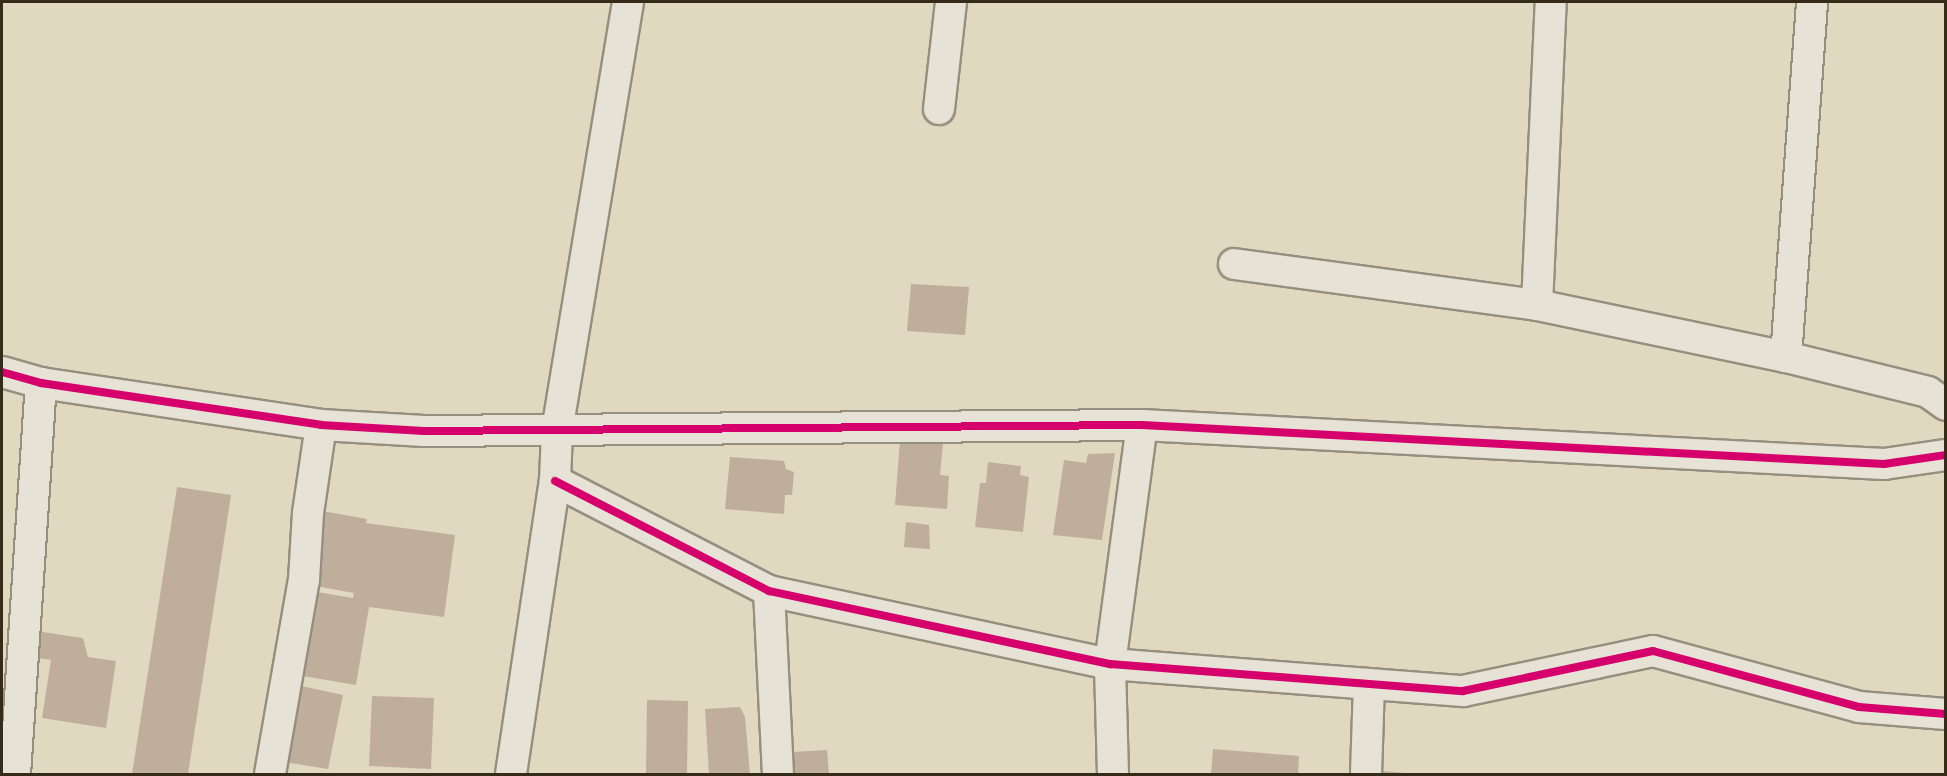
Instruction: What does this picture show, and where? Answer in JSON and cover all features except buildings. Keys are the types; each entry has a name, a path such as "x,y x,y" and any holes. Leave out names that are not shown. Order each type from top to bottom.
{"street":[{"path":"511,774 555,481 557,432 628,2"},
{"path":"939,109 951,2"},
{"path":"1537,305 1551,2"},
{"path":"1786,357 1812,2"},
{"path":"1234,264 1537,305 1786,357 1928,392 1946,405"},
{"path":"2,372 41,383 321,425 424,431 557,432 1142,425 1884,464 1946,455"},
{"path":"15,774 41,383"},
{"path":"270,774 304,580 308,513 321,425"},
{"path":"1113,774 1110,664 1142,425"},
{"path":"555,481 769,591 1110,664 1463,691 1653,651 1859,707 1946,714"},
{"path":"769,591 778,774"},
{"path":"1366,774 1369,684"}],"cycle path":[{"path":"2,372 41,383 321,425 424,431 1142,425 1884,464 1946,455"},
{"path":"555,481 769,591 1110,664 1463,691 1653,651 1859,707 1946,714"}]}
